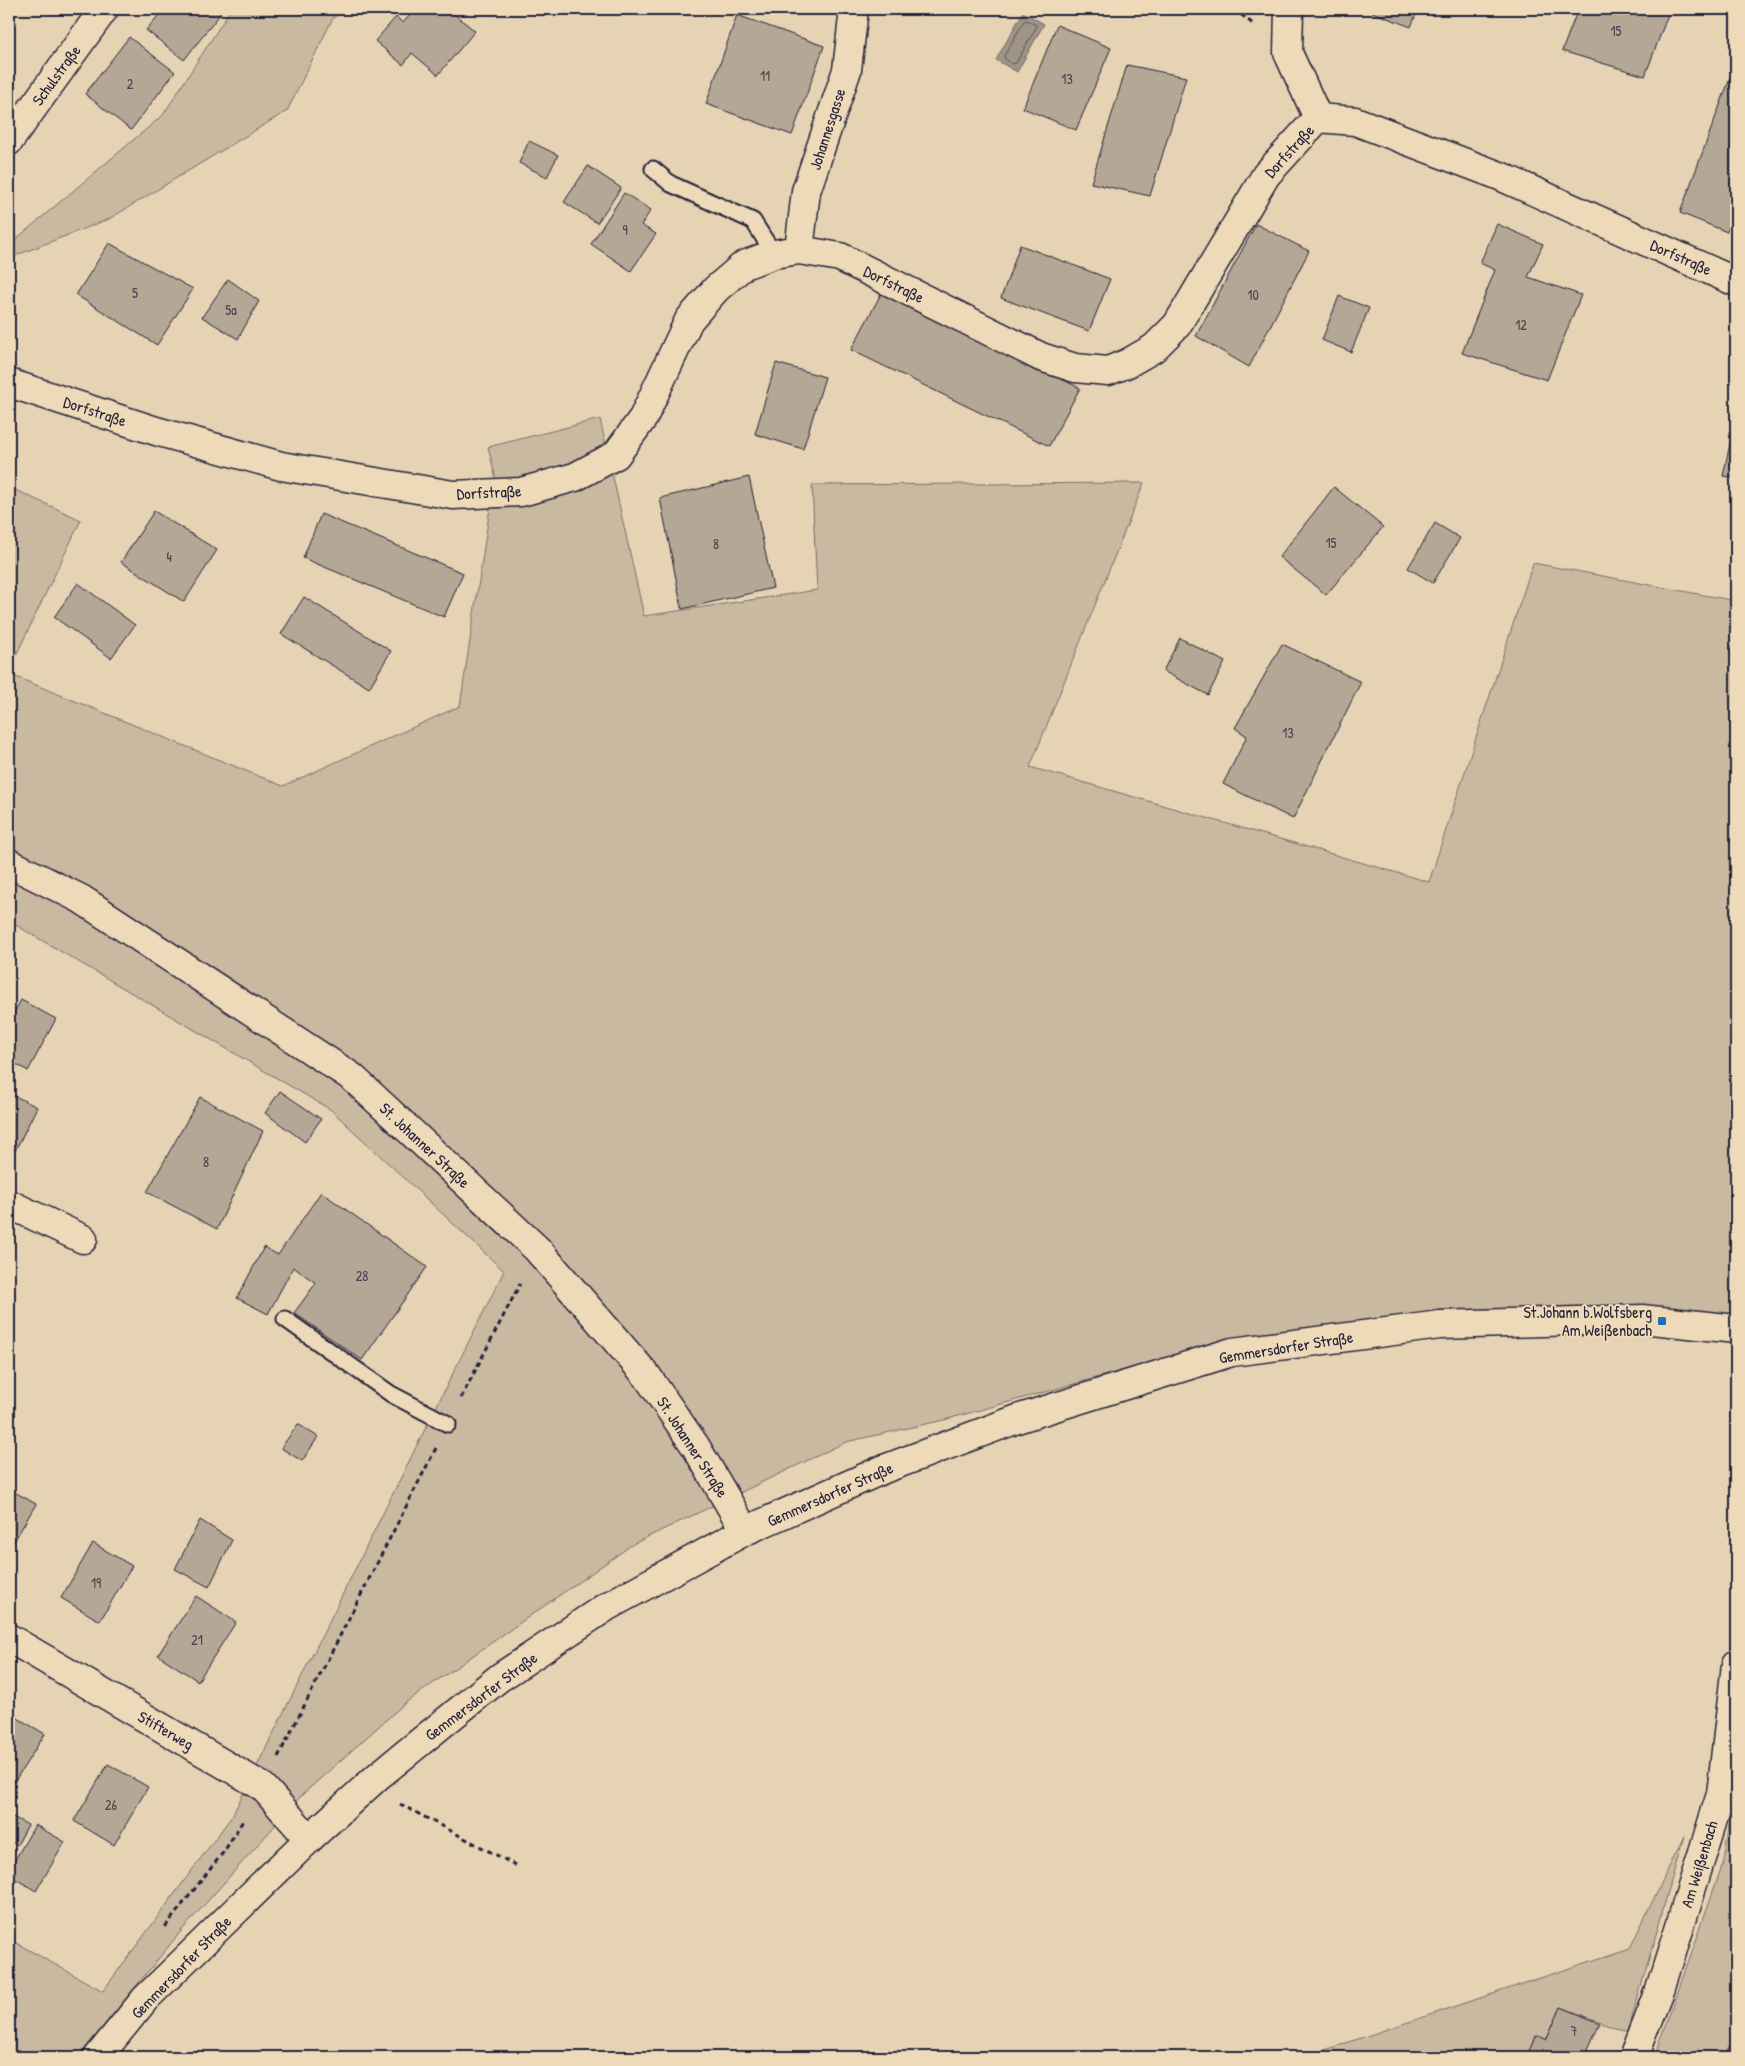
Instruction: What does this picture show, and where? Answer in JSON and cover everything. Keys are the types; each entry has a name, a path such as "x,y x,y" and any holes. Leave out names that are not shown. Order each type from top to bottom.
{"street":[{"name":"Schulstraße","path":"9,141 104,9"},
{"name":"Johannesgasse","path":"786,252 847,70 854,9"},
{"path":"1289,9 1288,53 1318,118"},
{"name":"Dorfstraße","path":"9,383 156,431 281,466 453,495 521,492 575,477 616,455 643,418 689,320 716,288 744,265 786,252 840,257 1041,357 1075,368 1108,371 1128,363 1154,348 1177,325 1266,175 1318,118 1355,121 1500,176 1736,282"},
{"name":"St. Johanner Straße","path":"9,863 81,899 352,1077 538,1249 647,1376 696,1448 745,1531"},
{"path":"9,1204 83,1239"},
{"name":"Gemmersdorfer Straße","path":"98,2057 146,1999 309,1839 377,1777 499,1678 606,1607 745,1531 884,1469 1020,1418 1232,1352 1440,1325 1642,1319 1736,1329"},
{"name":"Stifterweg","path":"9,1638 263,1787 309,1839"},
{"name":"Am Weißenbach","path":"1634,2057 1659,1994 1721,1794 1736,1664"}],"lane":[{"path":"653,169 671,184 753,221 786,252"},
{"path":"285,1319 391,1394 448,1424"}],"path":[{"path":"159,1934 225,1850 263,1787 538,1249"},
{"path":"377,1777 400,1804 516,1866"}],"shaded area":[{"path":"231,9 346,9 333,18 287,111 109,219 9,258 9,245 163,115"},
{"path":"600,419 644,616 817,590 812,485 1144,483 1030,767 1429,882 1533,563 1736,601 1736,1314 1442,1310 1196,1350 944,1420 846,1442 633,1544 405,1703 303,1794 182,1930 78,2057 9,2057 9,1939 103,1991 232,1816 504,1271 331,1110 9,921 9,674 283,786 460,706 495,475 488,447"},
{"path":"9,487 81,520 9,670"},
{"path":"1736,1782 1736,2057 1655,2057 1724,1860"},
{"path":"1684,1836 1628,2032 1561,2007 1546,2041 1536,2036 1526,2057 1304,2057 1630,1948"}],"water":[{"path":"1023,12 1044,24 1017,72 996,60"}],"building":[{"path":"164,9 216,9 221,13 184,60 146,30"},
{"path":"415,9 448,9 475,31 438,75 412,53 403,65 375,41 396,17 403,23"},
{"path":"1364,9 1418,9 1411,27"},
{"path":"1578,9 1670,9 1645,76 1562,51"},
{"path":"737,15 824,46 792,135 706,104"},
{"path":"1057,25 1111,48 1076,130 1023,108"},
{"path":"129,37 175,72 131,130 85,94"},
{"path":"1736,62 1736,208 1727,232 1680,213"},
{"path":"1127,65 1186,77 1150,196 1091,183"},
{"path":"529,141 558,155 547,177 519,163"},
{"path":"588,166 621,188 597,223 564,202"},
{"path":"624,193 651,210 641,225 656,234 631,271 591,244"},
{"path":"1256,224 1309,251 1249,367 1196,336"},
{"path":"1497,224 1543,244 1528,277 1581,295 1547,380 1462,353 1495,270 1480,263"},
{"path":"109,243 193,289 157,345 76,295"},
{"path":"1020,245 1110,279 1089,331 1001,298"},
{"path":"228,279 259,301 238,339 202,317"},
{"path":"882,292 1080,388 1049,446 851,350"},
{"path":"1339,296 1369,308 1351,352 1322,340"},
{"path":"776,363 825,377 803,449 755,434"},
{"path":"1736,416 1736,478 1723,476"},
{"path":"749,477 773,588 682,609 660,498"},
{"path":"1334,487 1383,527 1326,595 1279,557"},
{"path":"154,511 217,550 184,602 121,562"},
{"path":"321,514 463,573 444,617 303,558"},
{"path":"1435,523 1460,538 1433,583 1408,568"},
{"path":"78,583 135,625 111,658 54,617"},
{"path":"304,597 391,651 369,688 281,634"},
{"path":"1180,638 1225,662 1208,695 1163,671"},
{"path":"1282,644 1361,682 1293,819 1223,784 1247,736 1235,728"},
{"path":"21,1000 56,1019 28,1071 9,1060 9,1022"},
{"path":"280,1091 321,1119 305,1142 265,1113"},
{"path":"9,1093 37,1107 9,1163"},
{"path":"200,1097 263,1131 217,1229 147,1192"},
{"path":"321,1192 427,1267 362,1360 294,1313 316,1283 293,1267 268,1314 237,1298 264,1247 278,1255"},
{"path":"298,1424 318,1437 302,1461 281,1448"},
{"path":"9,1489 36,1504 9,1550"},
{"path":"200,1520 232,1540 209,1587 175,1569"},
{"path":"93,1543 132,1566 100,1621 61,1598"},
{"path":"196,1596 236,1622 198,1681 158,1655"},
{"path":"9,1713 45,1734 9,1790"},
{"path":"108,1764 148,1787 114,1845 74,1821"},
{"path":"9,1815 28,1825 17,1845 9,1841"},
{"path":"35,1825 65,1842 36,1891 9,1875 9,1870"},
{"path":"1561,2007 1600,2023 1585,2057 1526,2057 1536,2036 1546,2041"}],"waterway":[{"path":"1729,2057 1736,2046"}],"place":[{"name":"St.Johann b.Wolfsberg Am Weißenbach","path":"1662,1321"}]}
